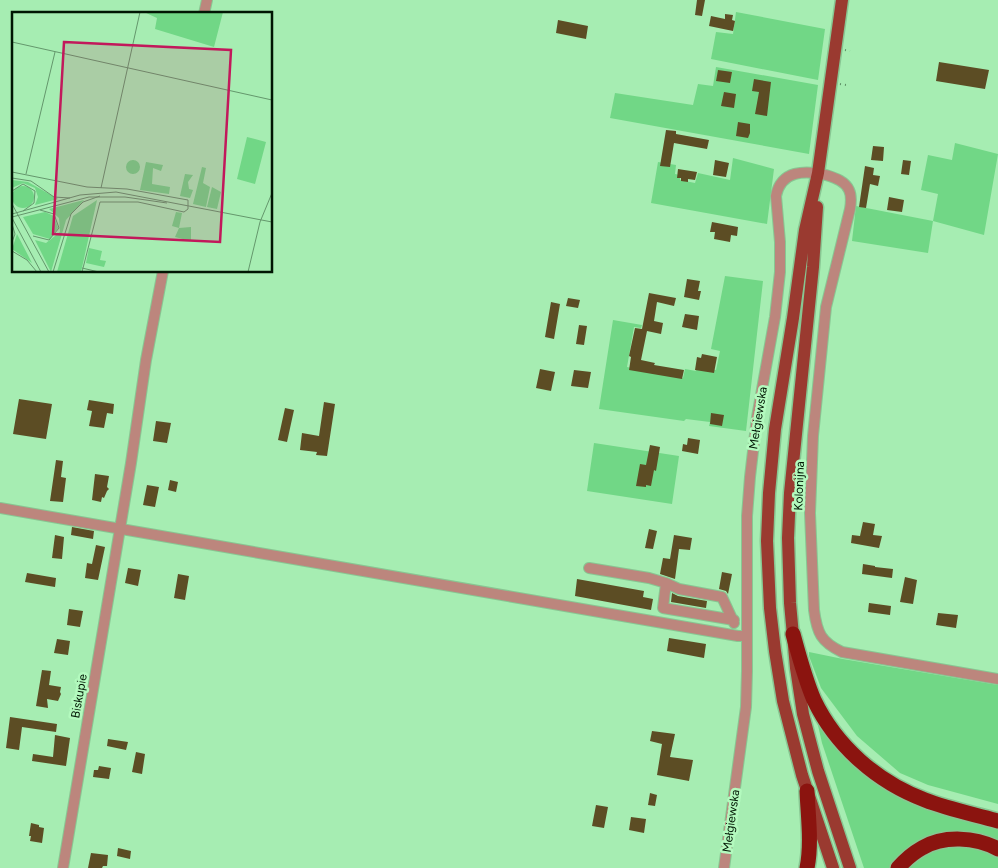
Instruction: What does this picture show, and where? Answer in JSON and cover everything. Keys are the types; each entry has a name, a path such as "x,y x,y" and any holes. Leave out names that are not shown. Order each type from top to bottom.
{"highway":[{"path":"793,634 808,685 815,700 838,738 862,763 891,784 915,796 945,807 998,820"},
{"path":"807,791 810,839 807,868"},
{"path":"898,868 923,847 952,839 966,839 992,845 998,849"}],"main road":[{"path":"842,0 818,173 813,267 789,505 789,566 799,696 824,792 850,868"},
{"path":"818,173 805,230 770,472 768,525 769,595 776,660 788,724 807,791 833,868"}],"street":[{"name":"Mełgiewska","path":"724,868 746,707 742,636 749,484 757,417 772,335 780,272 780,242 776,196 781,184 791,175 804,172 818,173"},
{"name":"Kolonijna","path":"818,173 833,177 845,184 851,198 826,307 813,436 810,513 816,625 825,643 831,648 842,652 998,679"},
{"name":"Biskupie","path":"63,868 146,360 163,272"},
{"path":"0,508 742,636"},
{"path":"590,568 649,578 678,589 722,597 742,636"},
{"path":"666,583 662,608 734,620"}],"green space":[{"path":"736,12 825,29 818,80 711,59 716,32 733,34"},
{"path":"716,67 818,85 809,154 610,118 615,93 693,105 698,84 713,86"},
{"path":"955,143 998,154 984,235 933,221 938,194 921,190 928,155 952,160"},
{"path":"733,158 774,169 767,224 651,203 658,162 676,165 675,174 680,175 680,180 695,183 698,173 730,180"},
{"path":"856,206 933,221 928,253 852,241"},
{"path":"725,276 763,281 746,431 709,426 710,422 686,419 684,421 599,409 613,320 642,325 641,328 634,327 627,367 683,378 685,369 696,371 697,367 716,370 720,351 711,349"},
{"path":"594,443 679,456 672,504 587,491"},
{"path":"809,652 998,685 998,804 928,785 900,773 857,736 821,688"},
{"path":"817,721 867,776 874,781 895,794 934,810 998,825 998,841 990,837 968,832 944,834 913,844 890,868 864,868 822,743"},
{"path":"965,845 998,855 998,868 909,868 921,857 944,847"}],"building":[{"path":"697,0 705,0 702,16 695,15"},
{"path":"725,14 733,15 732,20 735,21 733,31 709,26 711,16 725,19"},
{"path":"558,20 588,26 586,39 556,33"},
{"path":"939,62 989,70 985,89 936,81"},
{"path":"718,70 732,72 730,83 716,81"},
{"path":"754,79 771,82 767,116 755,114 759,92 752,91"},
{"path":"724,92 736,94 734,108 721,106"},
{"path":"738,122 750,124 748,138 736,136"},
{"path":"666,130 676,131 676,134 709,140 707,149 674,143 670,167 660,166"},
{"path":"873,146 884,147 883,161 871,160"},
{"path":"715,160 729,163 726,177 713,175"},
{"path":"903,160 911,161 909,175 901,174"},
{"path":"865,166 874,168 873,175 880,176 878,186 870,184 866,208 859,207"},
{"path":"678,169 697,172 695,180 681,181 681,178 677,178"},
{"path":"889,197 904,200 902,212 887,210"},
{"path":"712,222 738,227 737,236 731,235 730,242 714,239 715,232 710,232"},
{"path":"687,279 700,281 698,291 701,291 699,300 684,297"},
{"path":"649,293 676,298 674,306 657,302 654,321 663,323 661,334 647,331 641,360 655,363 654,365 684,370 682,379 629,370 631,357 629,356 635,328 642,329"},
{"path":"568,298 580,300 578,308 566,306"},
{"path":"551,302 560,304 554,339 545,337"},
{"path":"685,314 699,316 697,330 682,327"},
{"path":"579,325 587,326 584,345 576,344"},
{"path":"702,354 717,357 714,373 695,370 697,357 701,358"},
{"path":"540,369 555,372 551,391 536,388"},
{"path":"574,370 591,372 588,388 571,386"},
{"path":"19,399 52,404 46,439 13,434"},
{"path":"89,400 114,404 113,414 107,413 104,428 89,426 92,411 87,410"},
{"path":"324,402 335,404 327,456 316,455 317,452 300,450 302,433 319,436"},
{"path":"285,408 294,410 287,442 278,440"},
{"path":"711,413 724,415 722,426 710,424"},
{"path":"156,421 171,423 167,443 153,441"},
{"path":"688,438 700,440 698,454 682,451 683,444 687,445"},
{"path":"650,445 660,447 651,486 636,486 640,464 646,465"},
{"path":"56,460 63,461 61,477 66,478 63,502 50,501"},
{"path":"95,474 109,476 107,487 109,489 104,498 102,497 101,502 92,500"},
{"path":"170,480 178,482 176,492 168,490"},
{"path":"147,485 159,487 155,507 143,505"},
{"path":"863,522 875,524 873,535 882,536 879,548 851,543 852,535 860,536"},
{"path":"72,527 94,531 93,539 71,535"},
{"path":"649,529 657,531 653,549 645,548"},
{"path":"55,535 64,537 62,559 52,558"},
{"path":"674,535 692,538 690,550 679,549 675,579 660,574 663,558 670,559"},
{"path":"96,545 105,547 98,580 85,578 87,563 92,564"},
{"path":"863,564 893,569 892,578 862,574"},
{"path":"128,568 141,570 138,586 125,583"},
{"path":"722,572 732,574 728,594 726,591 719,589"},
{"path":"27,573 56,578 55,587 25,582"},
{"path":"178,574 189,576 185,600 174,598"},
{"path":"905,577 917,580 913,604 900,602"},
{"path":"577,579 644,591 643,597 653,599 651,610 575,596"},
{"path":"672,593 678,596 707,601 706,608 671,602"},
{"path":"869,603 891,606 890,615 868,612"},
{"path":"69,609 83,611 80,627 67,625"},
{"path":"938,613 958,615 956,628 936,625"},
{"path":"669,638 706,644 704,658 667,651"},
{"path":"57,639 70,641 68,655 54,653"},
{"path":"42,670 51,671 49,685 61,687 58,701 47,699 48,708 36,706"},
{"path":"10,717 57,724 56,732 22,727 19,750 6,748"},
{"path":"652,731 675,734 670,757 693,760 689,781 657,775 662,744 650,741"},
{"path":"55,735 70,738 66,766 32,761 33,754 53,757"},
{"path":"108,739 128,742 126,750 107,746"},
{"path":"136,752 145,754 142,774 132,772"},
{"path":"99,766 111,768 109,779 93,777 94,770 98,770"},
{"path":"650,793 657,795 655,806 648,805"},
{"path":"596,805 608,807 604,828 592,826"},
{"path":"631,817 646,819 644,833 629,830"},
{"path":"31,823 44,828 42,843 30,841"},
{"path":"118,848 131,851 130,859 117,856"},
{"path":"91,853 108,855 107,866 88,868"}]}
